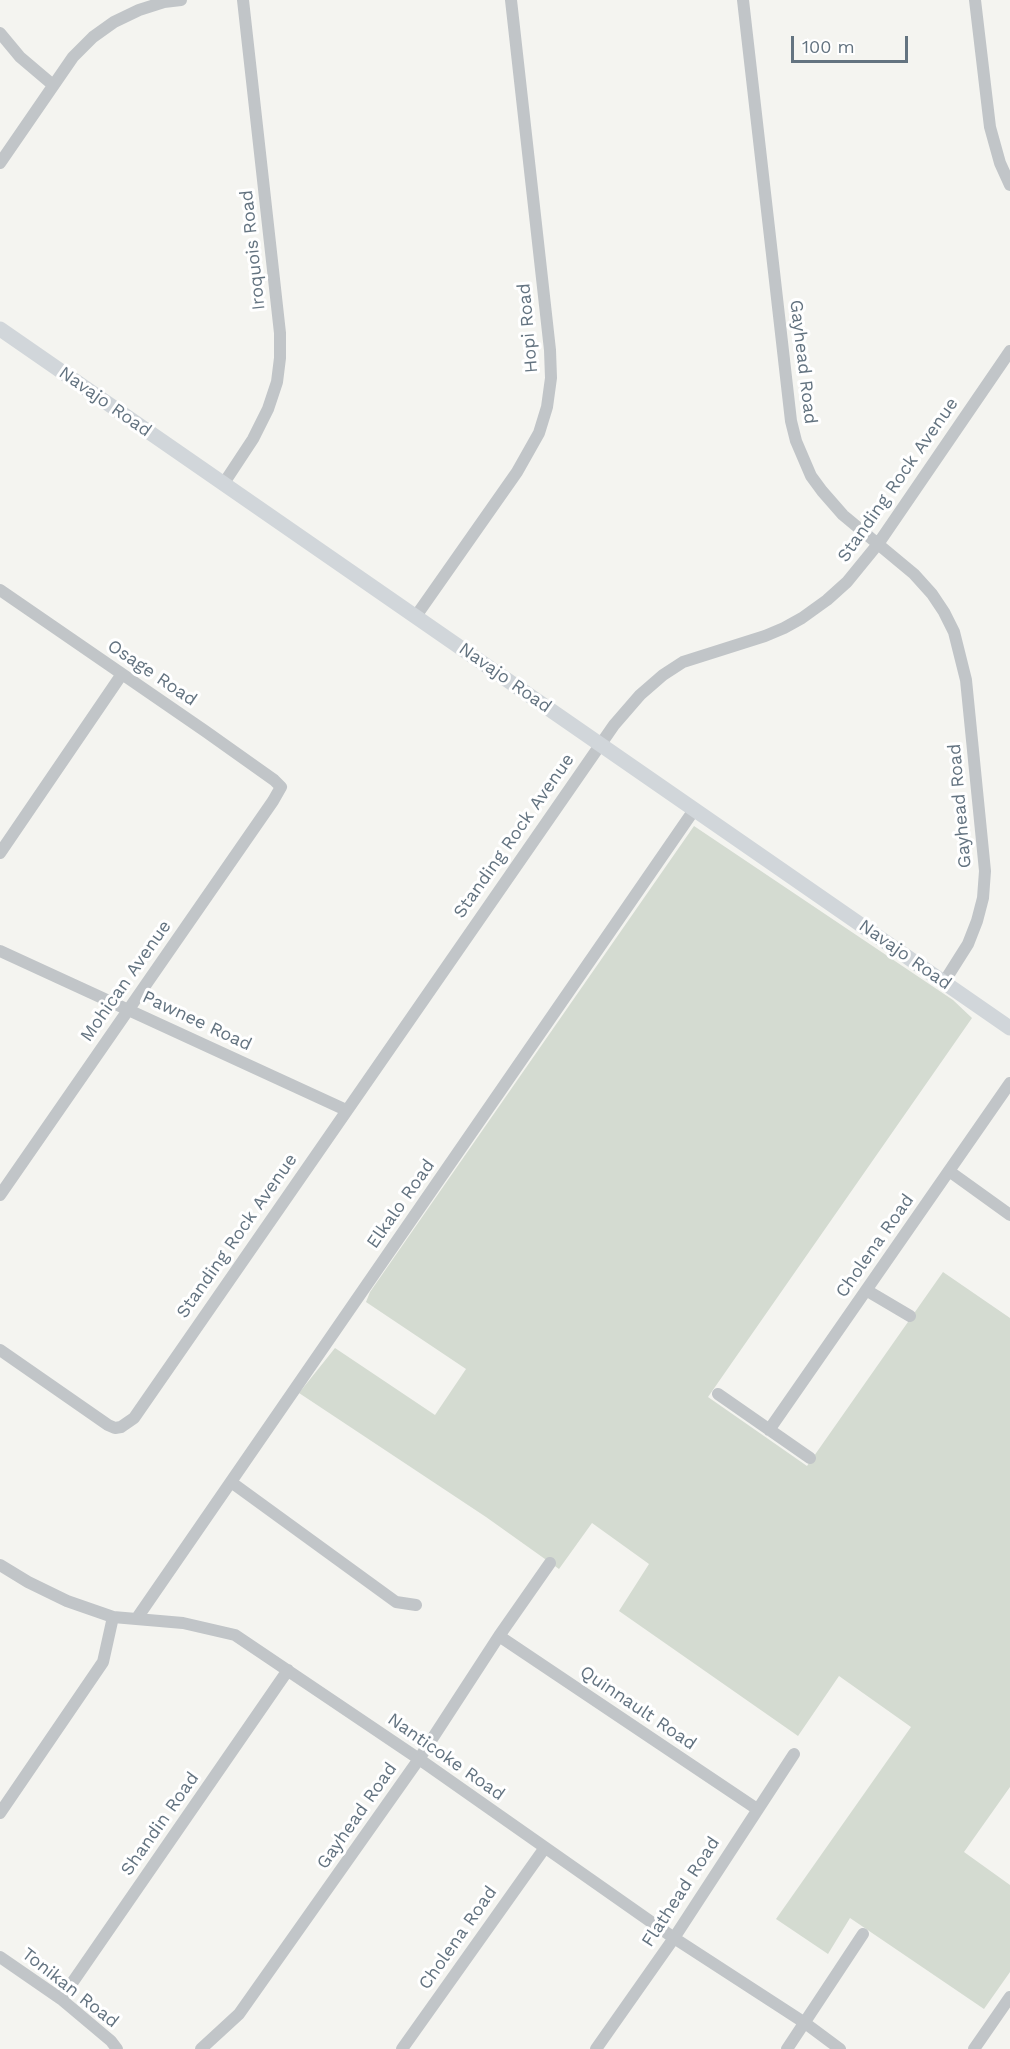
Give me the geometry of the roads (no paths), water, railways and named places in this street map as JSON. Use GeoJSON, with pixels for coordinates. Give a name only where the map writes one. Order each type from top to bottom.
{"type":"FeatureCollection","features":[{"type":"Feature","properties":{"kind":"main road","name":"Navajo Road"},"geometry":{"type":"LineString","coordinates":[[0,329],[1010,1028]]}},
{"type":"Feature","properties":{"kind":"street"},"geometry":{"type":"LineString","coordinates":[[0,163],[52,85],[79,50],[93,37],[114,22],[156,4],[182,0]]}},
{"type":"Feature","properties":{"kind":"street","name":"Iroquois Road"},"geometry":{"type":"LineString","coordinates":[[224,483],[253,439],[268,409],[278,382],[280,358],[280,333],[243,0]]}},
{"type":"Feature","properties":{"kind":"street","name":"Hopi Road"},"geometry":{"type":"LineString","coordinates":[[416,616],[517,472],[538,434],[551,378],[550,350],[512,0]]}},
{"type":"Feature","properties":{"kind":"street","name":"Gayhead Road"},"geometry":{"type":"LineString","coordinates":[[743,0],[791,421],[796,441],[811,477],[843,515],[914,574],[932,594],[954,632],[966,680],[985,871],[983,898],[977,921],[968,944],[944,982]]}},
{"type":"Feature","properties":{"kind":"street"},"geometry":{"type":"LineString","coordinates":[[975,0],[990,127],[1000,163],[1010,185]]}},
{"type":"Feature","properties":{"kind":"street"},"geometry":{"type":"LineString","coordinates":[[0,33],[20,57],[52,85]]}},
{"type":"Feature","properties":{"kind":"street","name":"Standing Rock Avenue"},"geometry":{"type":"LineString","coordinates":[[0,1350],[108,1425],[115,1428],[121,1427],[134,1418],[600,744],[640,695],[663,675],[683,662],[765,636],[802,618],[847,582],[878,544],[1010,351]]}},
{"type":"Feature","properties":{"kind":"street","name":"Osage Road"},"geometry":{"type":"LineString","coordinates":[[0,590],[266,774],[281,787]]}},
{"type":"Feature","properties":{"kind":"street"},"geometry":{"type":"LineString","coordinates":[[0,853],[122,674]]}},
{"type":"Feature","properties":{"kind":"street","name":"Mohican Avenue"},"geometry":{"type":"LineString","coordinates":[[0,1195],[281,787]]}},
{"type":"Feature","properties":{"kind":"street","name":"Elkalo Road"},"geometry":{"type":"LineString","coordinates":[[137,1618],[694,810]]}},
{"type":"Feature","properties":{"kind":"street","name":"Pawnee Road"},"geometry":{"type":"LineString","coordinates":[[0,951],[346,1110]]}},
{"type":"Feature","properties":{"kind":"street","name":"Cholena Road"},"geometry":{"type":"LineString","coordinates":[[769,1430],[1010,1083]]}},
{"type":"Feature","properties":{"kind":"street"},"geometry":{"type":"LineString","coordinates":[[949,1171],[1010,1215]]}},
{"type":"Feature","properties":{"kind":"street"},"geometry":{"type":"LineString","coordinates":[[866,1290],[910,1316]]}},
{"type":"Feature","properties":{"kind":"street"},"geometry":{"type":"LineString","coordinates":[[718,1394],[810,1458]]}},
{"type":"Feature","properties":{"kind":"street"},"geometry":{"type":"LineString","coordinates":[[231,1482],[396,1602],[416,1605]]}},
{"type":"Feature","properties":{"kind":"street","name":"Gayhead Road"},"geometry":{"type":"LineString","coordinates":[[201,2049],[239,2014],[418,1759],[550,1563]]}},
{"type":"Feature","properties":{"kind":"street","name":"Nanticoke Road"},"geometry":{"type":"LineString","coordinates":[[0,1565],[28,1582],[68,1601],[113,1617],[183,1623],[235,1635],[418,1759],[674,1938],[805,2023],[840,2049]]}},
{"type":"Feature","properties":{"kind":"street"},"geometry":{"type":"LineString","coordinates":[[0,1813],[103,1662],[113,1617]]}},
{"type":"Feature","properties":{"kind":"street","name":"Quinnault Road"},"geometry":{"type":"LineString","coordinates":[[499,1636],[757,1809]]}},
{"type":"Feature","properties":{"kind":"street","name":"Shandin Road"},"geometry":{"type":"LineString","coordinates":[[61,1999],[288,1670]]}},
{"type":"Feature","properties":{"kind":"street","name":"Flathead Road"},"geometry":{"type":"LineString","coordinates":[[596,2049],[674,1938],[794,1754]]}},
{"type":"Feature","properties":{"kind":"street","name":"Cholena Road"},"geometry":{"type":"LineString","coordinates":[[402,2049],[544,1849]]}},
{"type":"Feature","properties":{"kind":"street"},"geometry":{"type":"LineString","coordinates":[[787,2049],[863,1934]]}},
{"type":"Feature","properties":{"kind":"street","name":"Tonikan Road"},"geometry":{"type":"LineString","coordinates":[[0,1957],[61,1999],[117,2049]]}},
{"type":"Feature","properties":{"kind":"street"},"geometry":{"type":"LineString","coordinates":[[974,2049],[1010,1997]]}}]}
